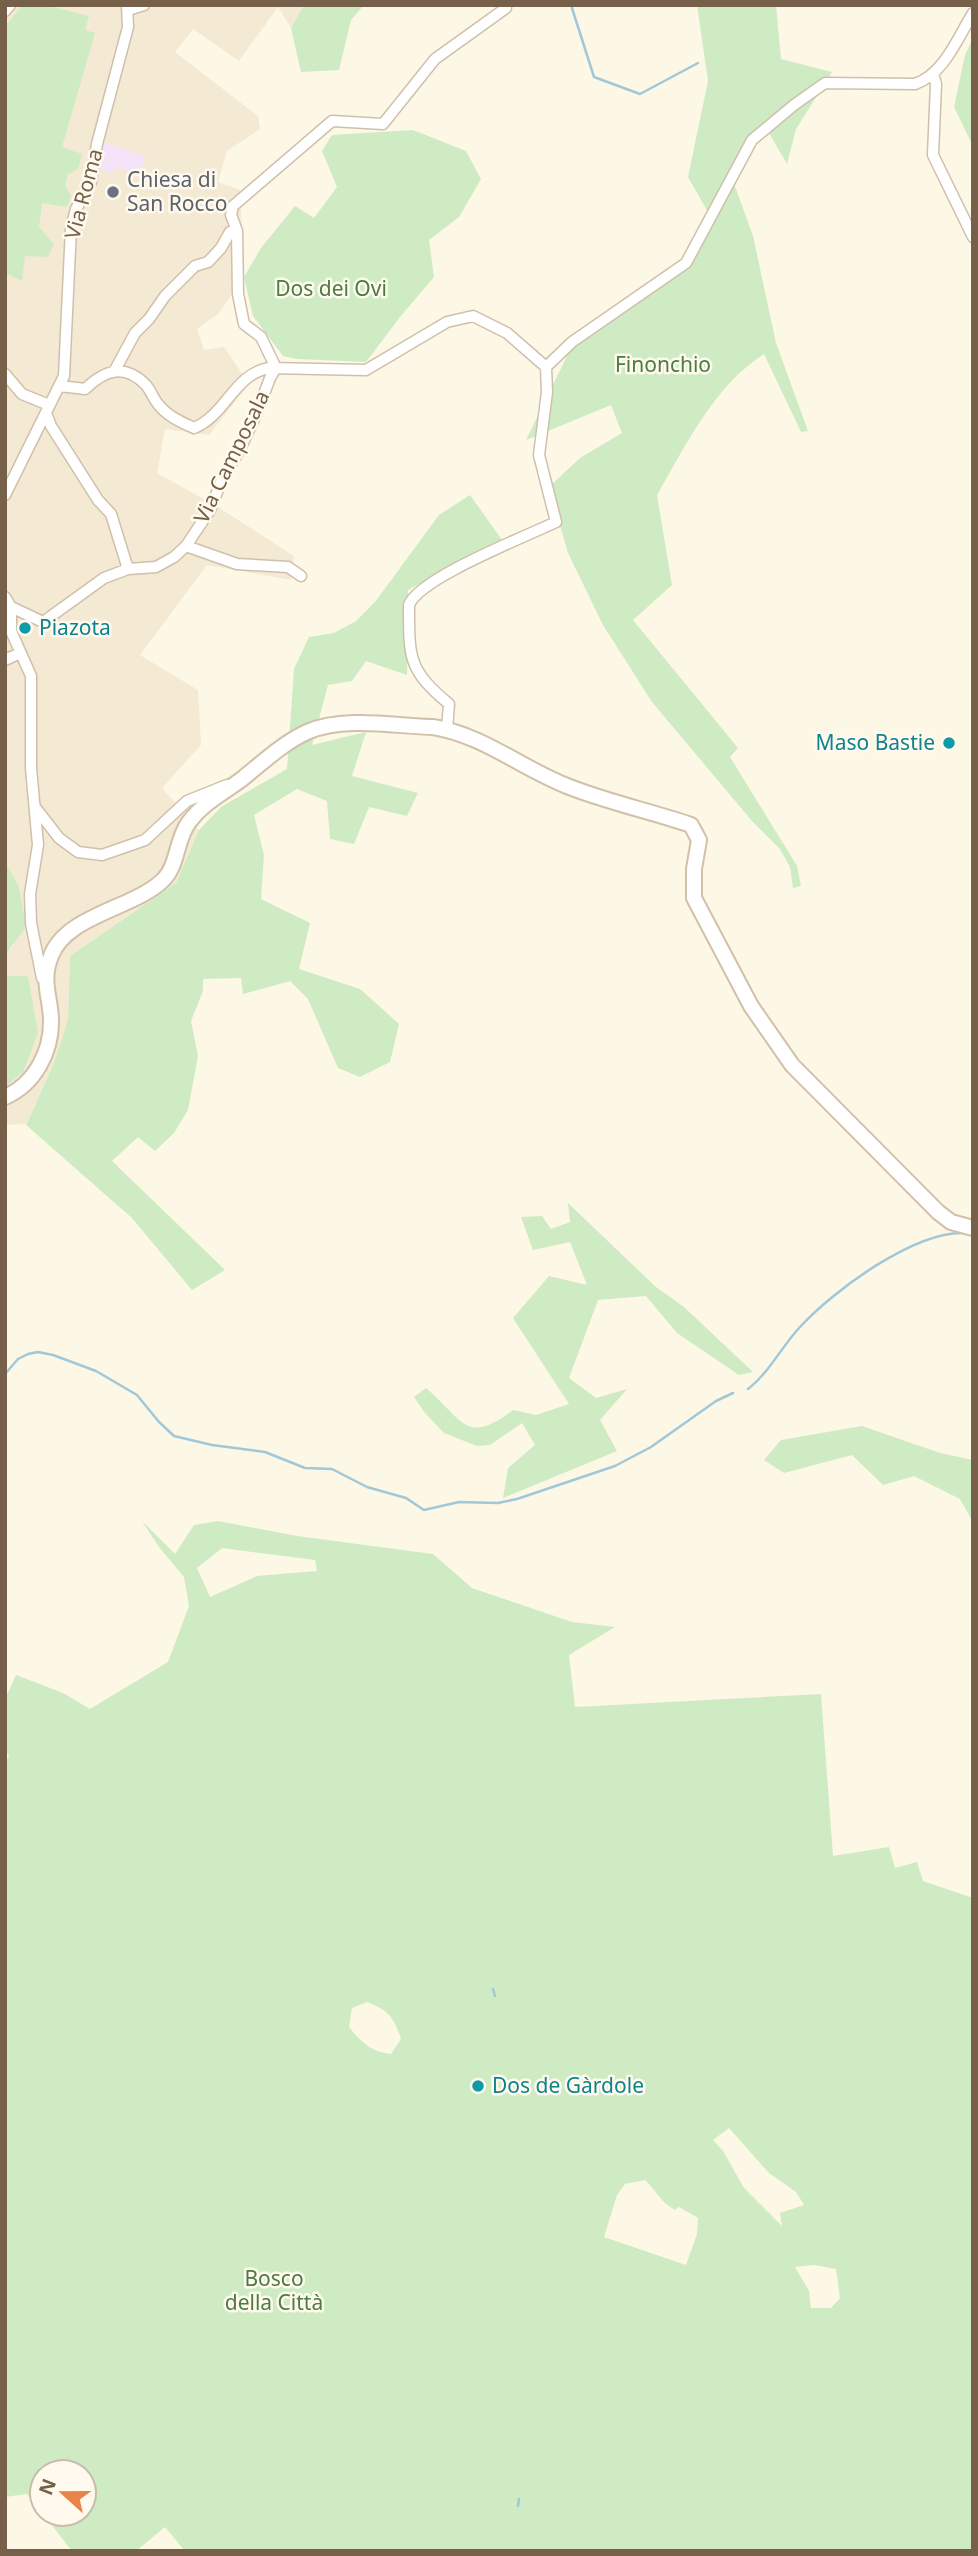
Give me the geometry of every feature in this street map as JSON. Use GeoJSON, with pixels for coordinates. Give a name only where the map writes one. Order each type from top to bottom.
{"type":"FeatureCollection","features":[{"type":"Feature","properties":{"kind":"street"},"geometry":{"type":"LineString","coordinates":[[5,11],[10,5]]}},
{"type":"Feature","properties":{"kind":"street"},"geometry":{"type":"LineString","coordinates":[[127,8],[144,5]]}},
{"type":"Feature","properties":{"kind":"street"},"geometry":{"type":"LineString","coordinates":[[276,368],[261,337],[244,324],[238,294],[237,231],[231,215],[233,206],[332,121],[383,124],[435,59],[506,8],[506,5]]}},
{"type":"Feature","properties":{"kind":"street","name":"Via Roma"},"geometry":{"type":"LineString","coordinates":[[60,386],[64,376],[71,228],[76,209],[91,182],[97,144],[128,27],[127,8]]}},
{"type":"Feature","properties":{"kind":"street"},"geometry":{"type":"LineString","coordinates":[[546,367],[572,342],[686,263],[752,140],[794,105],[825,83],[915,84],[926,80],[944,62],[973,13]]}},
{"type":"Feature","properties":{"kind":"street"},"geometry":{"type":"LineString","coordinates":[[933,73],[936,84],[933,155],[973,237]]}},
{"type":"Feature","properties":{"kind":"street"},"geometry":{"type":"LineString","coordinates":[[115,370],[135,333],[165,296],[195,266],[208,261],[221,248],[230,232],[237,231]]}},
{"type":"Feature","properties":{"kind":"street"},"geometry":{"type":"LineString","coordinates":[[5,495],[60,386],[85,389],[100,375],[115,370],[136,377],[148,387],[167,413],[194,428],[207,423],[240,382],[256,370],[366,370],[447,322],[473,316],[507,333],[546,367],[547,392],[539,455],[556,522],[463,565],[412,598],[409,606],[409,626],[415,669],[428,686],[449,704],[446,729]]}},
{"type":"Feature","properties":{"kind":"street","name":"Via Camposala"},"geometry":{"type":"LineString","coordinates":[[8,602],[43,622],[104,579],[128,569],[156,567],[174,557],[186,546],[210,509],[276,368]]}},
{"type":"Feature","properties":{"kind":"street"},"geometry":{"type":"LineString","coordinates":[[5,374],[22,394],[47,409],[51,426],[98,500],[111,514],[128,569]]}},
{"type":"Feature","properties":{"kind":"street"},"geometry":{"type":"LineString","coordinates":[[186,546],[237,564],[288,567],[301,576]]}},
{"type":"Feature","properties":{"kind":"street"},"geometry":{"type":"LineString","coordinates":[[5,1097],[27,1084],[41,1065],[50,1038],[51,1018],[32,923],[30,894],[38,845],[31,768],[31,676],[11,631],[8,602]]}},
{"type":"Feature","properties":{"kind":"street"},"geometry":{"type":"LineString","coordinates":[[5,660],[20,653]]}},
{"type":"Feature","properties":{"kind":"street"},"geometry":{"type":"LineString","coordinates":[[46,995],[45,980],[51,954],[66,935],[165,879],[183,830],[201,806],[293,740],[336,724],[446,729],[493,746],[565,785],[691,825],[699,840],[694,869],[694,898],[751,1006],[792,1065],[938,1212],[951,1222],[973,1228]]}},
{"type":"Feature","properties":{"kind":"street"},"geometry":{"type":"LineString","coordinates":[[34,807],[59,838],[78,852],[102,855],[145,841],[187,801],[224,785],[235,784]]}},
{"type":"Feature","properties":{"kind":"shaded area"},"geometry":{"type":"Polygon","coordinates":[[[5,5],[304,5],[291,28],[278,7],[239,61],[193,29],[175,52],[258,116],[260,129],[227,151],[218,182],[240,190],[244,277],[219,313],[197,329],[204,350],[224,347],[249,384],[209,435],[165,429],[157,473],[218,507],[294,556],[291,580],[207,565],[140,655],[198,690],[201,745],[162,788],[199,830],[176,883],[70,956],[68,1019],[54,1063],[26,1124],[5,1125],[5,955],[13,946],[5,862],[5,5]]]}},
{"type":"Feature","properties":{"kind":"shaded area"},"geometry":{"type":"Polygon","coordinates":[[[99,141],[145,156],[139,175],[115,167],[112,173],[91,166],[99,141]]]}},
{"type":"Feature","properties":{"kind":"green space"},"geometry":{"type":"Polygon","coordinates":[[[23,5],[45,5],[89,16],[85,30],[95,33],[62,147],[82,154],[78,169],[68,174],[65,186],[71,196],[67,207],[42,203],[39,227],[54,244],[48,257],[25,256],[22,281],[5,273],[5,26],[23,5]]]}},
{"type":"Feature","properties":{"kind":"green space"},"geometry":{"type":"Polygon","coordinates":[[[304,5],[364,5],[351,20],[339,70],[301,72],[291,28],[304,5]]]}},
{"type":"Feature","properties":{"kind":"green space","name":"Finonchio"},"geometry":{"type":"Polygon","coordinates":[[[697,5],[776,5],[781,59],[832,72],[796,129],[787,164],[763,123],[732,178],[753,236],[776,343],[808,431],[801,432],[764,354],[730,382],[690,437],[657,495],[672,585],[633,620],[738,748],[730,757],[797,866],[801,886],[793,888],[790,867],[780,849],[752,821],[652,702],[603,625],[568,553],[549,487],[580,458],[622,433],[611,405],[526,440],[569,352],[692,263],[712,219],[688,177],[708,81],[697,5]]]}},
{"type":"Feature","properties":{"kind":"green space"},"geometry":{"type":"Polygon","coordinates":[[[973,38],[973,146],[954,107],[965,55],[973,38]]]}},
{"type":"Feature","properties":{"kind":"green space","name":"Dos dei Ovi"},"geometry":{"type":"Polygon","coordinates":[[[413,130],[466,151],[481,179],[459,217],[429,240],[434,277],[366,362],[283,356],[253,316],[244,277],[261,248],[295,206],[314,218],[337,187],[322,151],[332,135],[413,130]]]}},
{"type":"Feature","properties":{"kind":"green space"},"geometry":{"type":"Polygon","coordinates":[[[470,495],[502,540],[408,590],[407,675],[366,661],[352,681],[328,685],[312,745],[366,732],[352,776],[418,793],[407,816],[369,807],[354,844],[330,839],[327,801],[297,789],[254,815],[264,855],[261,899],[310,923],[299,969],[360,989],[399,1024],[390,1062],[360,1077],[338,1068],[308,999],[290,981],[243,994],[241,978],[203,979],[203,991],[191,1021],[198,1056],[188,1110],[174,1133],[155,1151],[138,1137],[112,1161],[225,1270],[192,1290],[132,1218],[26,1125],[54,1063],[68,1019],[70,956],[176,883],[199,830],[221,807],[287,769],[294,669],[309,637],[334,633],[356,621],[375,602],[439,515],[470,495]]]}},
{"type":"Feature","properties":{"kind":"green space"},"geometry":{"type":"Polygon","coordinates":[[[5,862],[19,887],[26,927],[5,955],[5,862]]]}},
{"type":"Feature","properties":{"kind":"green space"},"geometry":{"type":"Polygon","coordinates":[[[5,976],[28,976],[38,1033],[23,1072],[5,1087],[5,976]]]}},
{"type":"Feature","properties":{"kind":"green space"},"geometry":{"type":"Polygon","coordinates":[[[568,1203],[656,1287],[684,1307],[753,1372],[739,1375],[677,1333],[646,1296],[598,1300],[569,1378],[596,1398],[627,1389],[600,1420],[617,1451],[503,1498],[508,1468],[535,1445],[522,1423],[490,1445],[477,1446],[444,1433],[414,1397],[426,1388],[457,1418],[474,1427],[497,1421],[513,1410],[536,1415],[569,1404],[513,1318],[549,1276],[587,1285],[570,1242],[533,1250],[521,1217],[542,1216],[551,1229],[570,1222],[568,1203]]]}},
{"type":"Feature","properties":{"kind":"green space"},"geometry":{"type":"Polygon","coordinates":[[[862,1426],[940,1453],[973,1460],[973,1522],[960,1499],[914,1476],[883,1485],[852,1455],[784,1473],[764,1460],[781,1440],[862,1426]]]}},
{"type":"Feature","properties":{"kind":"green space","name":"Bosco della Città"},"geometry":{"type":"Polygon","coordinates":[[[142,1521],[175,1554],[194,1525],[218,1521],[297,1536],[433,1554],[472,1588],[572,1622],[615,1627],[569,1655],[575,1707],[821,1694],[833,1856],[889,1847],[895,1868],[917,1862],[923,1881],[973,1898],[973,2551],[185,2551],[165,2527],[136,2551],[72,2551],[54,2528],[98,2528],[98,2458],[28,2458],[28,2495],[5,2497],[5,1764],[9,1755],[5,1750],[5,1699],[16,1675],[63,1693],[90,1709],[168,1662],[189,1606],[184,1577],[142,1521]],[[222,1548],[197,1568],[210,1597],[257,1576],[317,1571],[315,1560],[222,1548]],[[367,2002],[352,2008],[349,2027],[372,2049],[391,2054],[401,2039],[396,2025],[389,2015],[367,2002]],[[729,2128],[713,2140],[723,2151],[744,2188],[782,2226],[780,2213],[804,2205],[796,2192],[769,2173],[729,2128]],[[645,2180],[625,2184],[617,2195],[604,2237],[686,2265],[697,2234],[698,2218],[679,2207],[675,2210],[670,2207],[645,2180]],[[814,2265],[795,2267],[809,2291],[811,2308],[831,2308],[840,2298],[836,2269],[814,2265]]]}},
{"type":"Feature","properties":{"kind":"waterway"},"geometry":{"type":"LineString","coordinates":[[571,5],[594,77],[640,94],[698,63]]}},
{"type":"Feature","properties":{"kind":"waterway"},"geometry":{"type":"LineString","coordinates":[[748,1389],[800,1327],[833,1297],[876,1265],[923,1241],[966,1233]]}},
{"type":"Feature","properties":{"kind":"waterway"},"geometry":{"type":"LineString","coordinates":[[5,1374],[18,1359],[28,1354],[38,1352],[53,1355],[96,1371],[137,1395],[174,1436],[212,1445],[265,1452],[305,1468],[332,1469],[367,1487],[406,1498],[424,1510],[459,1502],[498,1503],[517,1499],[615,1466],[651,1447],[716,1401],[733,1393]]}},
{"type":"Feature","properties":{"kind":"waterway"},"geometry":{"type":"LineString","coordinates":[[493,1989],[495,1996]]}},
{"type":"Feature","properties":{"kind":"waterway"},"geometry":{"type":"LineString","coordinates":[[518,2506],[519,2499]]}},
{"type":"Feature","properties":{"kind":"place","name":"Chiesa di San Rocco"},"geometry":{"type":"Point","coordinates":[113,192]}},
{"type":"Feature","properties":{"kind":"place","name":"Piazota"},"geometry":{"type":"Point","coordinates":[25,628]}},
{"type":"Feature","properties":{"kind":"place","name":"Maso Bastie"},"geometry":{"type":"Point","coordinates":[949,743]}},
{"type":"Feature","properties":{"kind":"place","name":"Dos de Gàrdole"},"geometry":{"type":"Point","coordinates":[478,2086]}}]}
